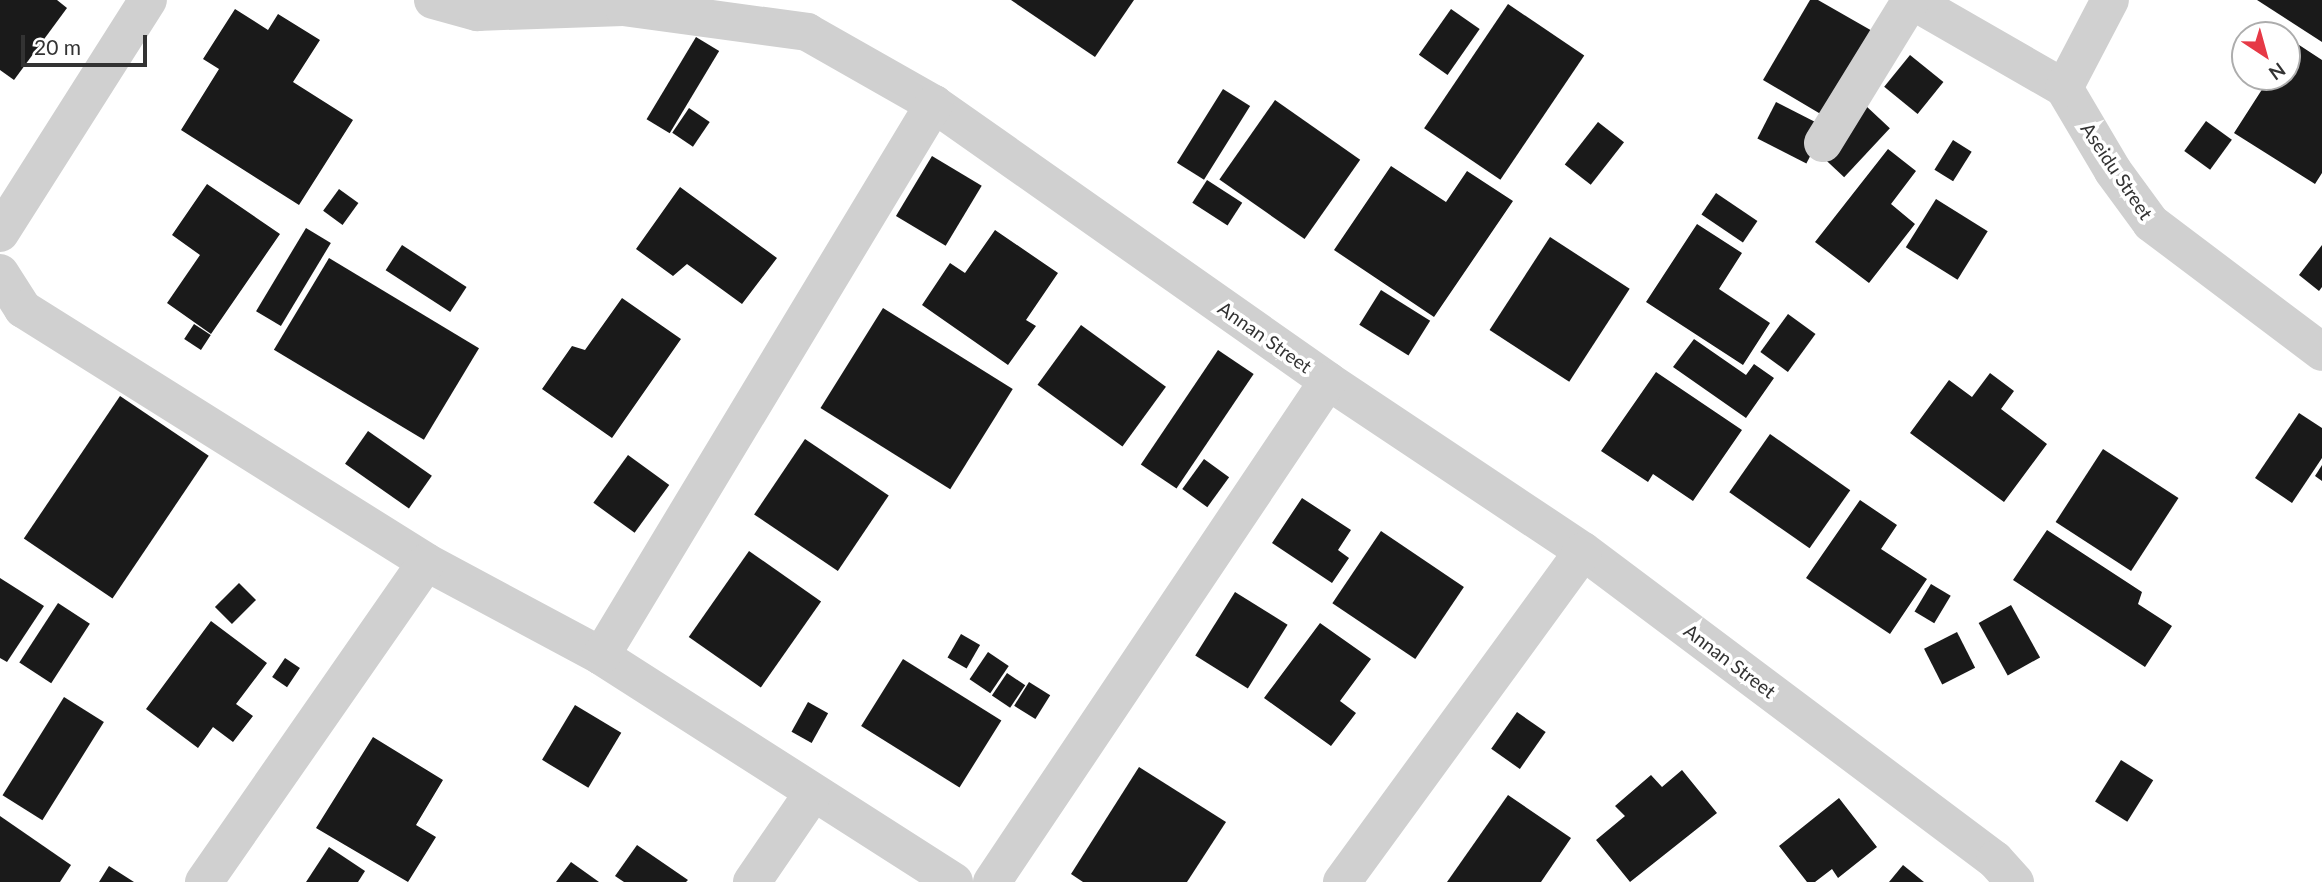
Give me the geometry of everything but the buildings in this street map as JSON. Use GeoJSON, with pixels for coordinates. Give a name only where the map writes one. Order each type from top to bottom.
{"type":"FeatureCollection","features":[{"type":"Feature","properties":{"kind":"street"},"geometry":{"type":"LineString","coordinates":[[0,233],[148,0]]}},
{"type":"Feature","properties":{"kind":"street","name":"Annan Street"},"geometry":{"type":"LineString","coordinates":[[433,0],[477,12],[623,7],[807,32],[934,104],[1328,381],[1583,551],[1995,860],[2015,882]]}},
{"type":"Feature","properties":{"kind":"street"},"geometry":{"type":"LineString","coordinates":[[1823,143],[1911,0]]}},
{"type":"Feature","properties":{"kind":"street","name":"Aseidu Street"},"geometry":{"type":"LineString","coordinates":[[1911,0],[2064,88],[2113,171],[2151,223],[2322,352]]}},
{"type":"Feature","properties":{"kind":"street"},"geometry":{"type":"LineString","coordinates":[[2064,88],[2110,0]]}},
{"type":"Feature","properties":{"kind":"street"},"geometry":{"type":"LineString","coordinates":[[601,656],[934,104]]}},
{"type":"Feature","properties":{"kind":"street"},"geometry":{"type":"LineString","coordinates":[[0,273],[23,309],[426,562],[601,656],[954,882]]}},
{"type":"Feature","properties":{"kind":"street"},"geometry":{"type":"LineString","coordinates":[[992,882],[1328,381]]}},
{"type":"Feature","properties":{"kind":"street"},"geometry":{"type":"LineString","coordinates":[[1342,882],[1583,551]]}},
{"type":"Feature","properties":{"kind":"street"},"geometry":{"type":"LineString","coordinates":[[204,882],[426,562]]}},
{"type":"Feature","properties":{"kind":"street"},"geometry":{"type":"LineString","coordinates":[[752,882],[813,793]]}}]}
